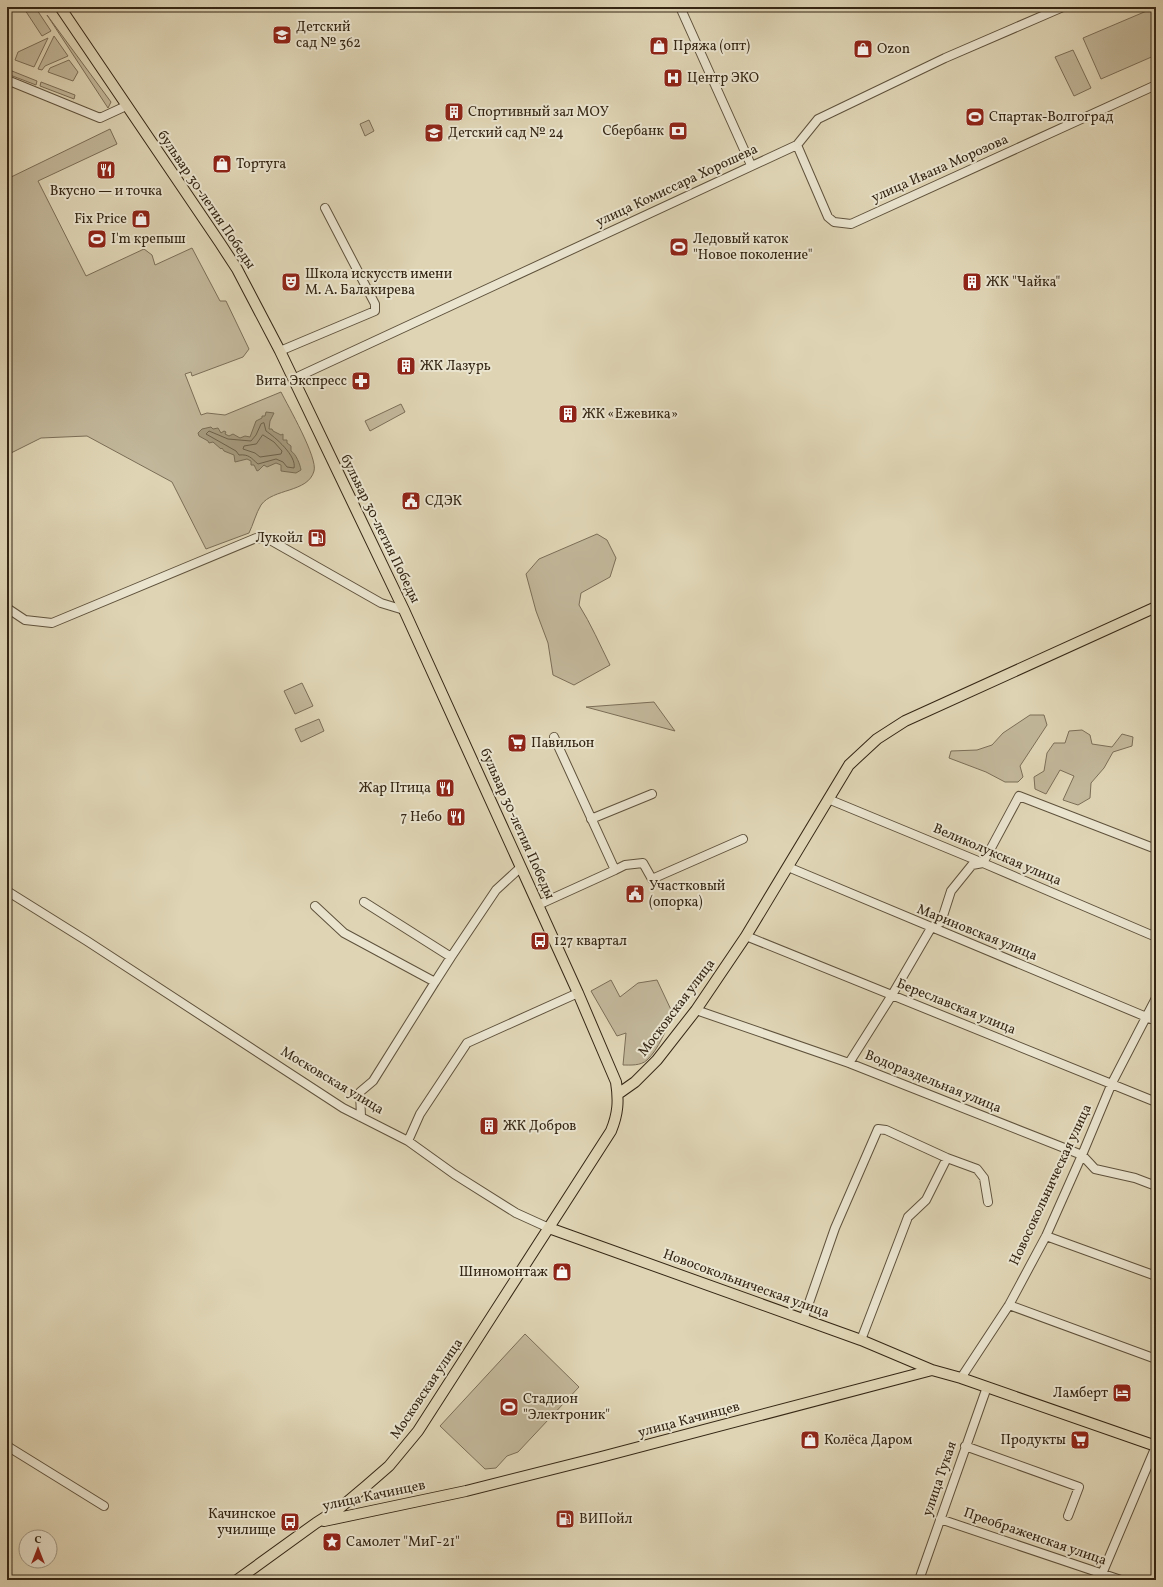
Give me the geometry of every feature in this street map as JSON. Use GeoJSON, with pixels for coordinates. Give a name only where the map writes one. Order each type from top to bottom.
{"type":"FeatureCollection","features":[{"type":"Feature","properties":{"kind":"main road","name":"бульвар 30-летия Победы"},"geometry":{"type":"LineString","coordinates":[[60,7],[237,269],[280,351],[459,728],[520,867],[578,993],[616,1082],[618,1094]]}},
{"type":"Feature","properties":{"kind":"main road","name":"Московская улица"},"geometry":{"type":"LineString","coordinates":[[316,1523],[341,1507],[380,1474],[418,1431],[611,1131],[618,1110],[618,1094],[634,1082],[658,1060],[696,1010],[746,936],[849,765],[877,739],[905,721],[1156,607]]}},
{"type":"Feature","properties":{"kind":"main road","name":"Новосокольническая улица"},"geometry":{"type":"LineString","coordinates":[[549,1228],[861,1340],[932,1370]]}},
{"type":"Feature","properties":{"kind":"main road","name":"улица Качинцев"},"geometry":{"type":"LineString","coordinates":[[237,1580],[316,1523],[466,1491],[932,1370]]}},
{"type":"Feature","properties":{"kind":"main road"},"geometry":{"type":"LineString","coordinates":[[932,1370],[961,1378],[1156,1446]]}},
{"type":"Feature","properties":{"kind":"street"},"geometry":{"type":"LineString","coordinates":[[680,7],[751,165]]}},
{"type":"Feature","properties":{"kind":"street"},"geometry":{"type":"LineString","coordinates":[[797,145],[809,127],[818,119],[945,58],[1063,7]]}},
{"type":"Feature","properties":{"kind":"street"},"geometry":{"type":"LineString","coordinates":[[7,80],[100,118],[126,106]]}},
{"type":"Feature","properties":{"kind":"street","name":"улица Ивана Морозова"},"geometry":{"type":"LineString","coordinates":[[797,145],[828,217],[834,222],[851,224],[1156,84]]}},
{"type":"Feature","properties":{"kind":"street","name":"улица Комиссара Хорошева"},"geometry":{"type":"LineString","coordinates":[[293,379],[751,165],[797,145]]}},
{"type":"Feature","properties":{"kind":"street"},"geometry":{"type":"LineString","coordinates":[[280,351],[375,311],[375,304],[325,208]]}},
{"type":"Feature","properties":{"kind":"street"},"geometry":{"type":"LineString","coordinates":[[7,608],[25,620],[52,623],[256,538],[270,540],[381,603],[404,610]]}},
{"type":"Feature","properties":{"kind":"street"},"geometry":{"type":"LineString","coordinates":[[554,737],[615,870]]}},
{"type":"Feature","properties":{"kind":"street"},"geometry":{"type":"LineString","coordinates":[[591,818],[652,794]]}},
{"type":"Feature","properties":{"kind":"street"},"geometry":{"type":"LineString","coordinates":[[849,1062],[892,995],[931,928],[941,922],[951,892],[972,865],[984,863],[1019,796],[1156,849]]}},
{"type":"Feature","properties":{"kind":"street","name":"Великолукская улица"},"geometry":{"type":"LineString","coordinates":[[828,799],[984,863],[1156,937]]}},
{"type":"Feature","properties":{"kind":"street"},"geometry":{"type":"LineString","coordinates":[[538,904],[625,866],[643,863],[652,879],[743,839]]}},
{"type":"Feature","properties":{"kind":"street"},"geometry":{"type":"LineString","coordinates":[[361,1117],[360,1092],[373,1081],[451,957],[496,890],[520,867]]}},
{"type":"Feature","properties":{"kind":"street","name":"Мариновская улица"},"geometry":{"type":"LineString","coordinates":[[788,867],[1156,1021]]}},
{"type":"Feature","properties":{"kind":"street","name":"Московская улица"},"geometry":{"type":"LineString","coordinates":[[7,891],[342,1108],[408,1141],[454,1174],[516,1213],[549,1228]]}},
{"type":"Feature","properties":{"kind":"street"},"geometry":{"type":"LineString","coordinates":[[364,902],[451,957]]}},
{"type":"Feature","properties":{"kind":"street"},"geometry":{"type":"LineString","coordinates":[[316,906],[344,933],[435,982]]}},
{"type":"Feature","properties":{"kind":"street","name":"Береславская улица"},"geometry":{"type":"LineString","coordinates":[[746,936],[1156,1102]]}},
{"type":"Feature","properties":{"kind":"street"},"geometry":{"type":"LineString","coordinates":[[408,1141],[420,1114],[467,1043],[578,993]]}},
{"type":"Feature","properties":{"kind":"street","name":"Новосокольническая улица"},"geometry":{"type":"LineString","coordinates":[[961,1378],[1009,1305],[1046,1236],[1112,1083],[1156,998]]}},
{"type":"Feature","properties":{"kind":"street","name":"Водораздельная улица"},"geometry":{"type":"LineString","coordinates":[[696,1010],[849,1062],[1082,1155],[1095,1169],[1135,1178],[1156,1186]]}},
{"type":"Feature","properties":{"kind":"street"},"geometry":{"type":"LineString","coordinates":[[803,1320],[835,1228],[876,1131],[880,1129],[886,1130],[947,1158],[976,1169],[984,1178],[988,1202]]}},
{"type":"Feature","properties":{"kind":"street"},"geometry":{"type":"LineString","coordinates":[[861,1340],[908,1217],[926,1200],[947,1158]]}},
{"type":"Feature","properties":{"kind":"street"},"geometry":{"type":"LineString","coordinates":[[1046,1236],[1156,1276]]}},
{"type":"Feature","properties":{"kind":"street"},"geometry":{"type":"LineString","coordinates":[[1009,1305],[1156,1358]]}},
{"type":"Feature","properties":{"kind":"street","name":"улица Тукая"},"geometry":{"type":"LineString","coordinates":[[919,1580],[987,1387]]}},
{"type":"Feature","properties":{"kind":"street"},"geometry":{"type":"LineString","coordinates":[[7,1446],[104,1506]]}},
{"type":"Feature","properties":{"kind":"street"},"geometry":{"type":"LineString","coordinates":[[965,1446],[1079,1487],[1068,1516]]}},
{"type":"Feature","properties":{"kind":"street"},"geometry":{"type":"LineString","coordinates":[[1102,1574],[1156,1446]]}},
{"type":"Feature","properties":{"kind":"street","name":"Преображенская улица"},"geometry":{"type":"LineString","coordinates":[[940,1520],[1121,1580]]}},
{"type":"Feature","properties":{"kind":"shaded area"},"geometry":{"type":"Polygon","coordinates":[[[23,7],[35,7],[51,31],[42,36],[23,7]]]}},
{"type":"Feature","properties":{"kind":"shaded area"},"geometry":{"type":"Polygon","coordinates":[[[1156,7],[1156,55],[1101,79],[1083,38],[1156,7]]]}},
{"type":"Feature","properties":{"kind":"shaded area"},"geometry":{"type":"Polygon","coordinates":[[[47,15],[111,102],[108,108],[47,15]]]}},
{"type":"Feature","properties":{"kind":"shaded area"},"geometry":{"type":"Polygon","coordinates":[[[54,36],[68,56],[45,66],[42,70],[38,69],[54,36]]]}},
{"type":"Feature","properties":{"kind":"shaded area"},"geometry":{"type":"Polygon","coordinates":[[[48,38],[34,67],[15,60],[18,52],[48,38]]]}},
{"type":"Feature","properties":{"kind":"shaded area"},"geometry":{"type":"Polygon","coordinates":[[[1073,50],[1091,88],[1074,96],[1055,57],[1073,50]]]}},
{"type":"Feature","properties":{"kind":"shaded area"},"geometry":{"type":"Polygon","coordinates":[[[69,60],[78,72],[73,81],[48,72],[50,68],[69,60]]]}},
{"type":"Feature","properties":{"kind":"shaded area"},"geometry":{"type":"Polygon","coordinates":[[[12,71],[37,81],[36,85],[10,75],[12,71]]]}},
{"type":"Feature","properties":{"kind":"shaded area"},"geometry":{"type":"Polygon","coordinates":[[[41,82],[75,95],[74,99],[40,86],[41,82]]]}},
{"type":"Feature","properties":{"kind":"shaded area"},"geometry":{"type":"Polygon","coordinates":[[[369,120],[374,131],[365,136],[360,124],[369,120]]]}},
{"type":"Feature","properties":{"kind":"shaded area"},"geometry":{"type":"Polygon","coordinates":[[[110,129],[117,144],[38,181],[86,276],[144,249],[152,255],[155,265],[192,248],[220,301],[226,301],[249,349],[243,357],[192,376],[191,372],[185,374],[201,415],[207,413],[225,415],[281,392],[312,455],[314,471],[310,478],[298,487],[266,500],[261,505],[249,533],[206,549],[172,482],[87,436],[41,438],[7,455],[7,179],[110,129]]]}},
{"type":"Feature","properties":{"kind":"shaded area"},"geometry":{"type":"Polygon","coordinates":[[[401,404],[405,412],[370,431],[365,421],[401,404]]]}},
{"type":"Feature","properties":{"kind":"shaded area"},"geometry":{"type":"Polygon","coordinates":[[[597,534],[607,540],[616,558],[610,577],[581,593],[579,605],[610,665],[574,685],[553,675],[548,643],[536,611],[526,574],[539,559],[597,534]]]}},
{"type":"Feature","properties":{"kind":"shaded area"},"geometry":{"type":"Polygon","coordinates":[[[302,683],[313,706],[295,714],[284,691],[302,683]]]}},
{"type":"Feature","properties":{"kind":"shaded area"},"geometry":{"type":"Polygon","coordinates":[[[654,702],[675,731],[586,707],[654,702]]]}},
{"type":"Feature","properties":{"kind":"shaded area"},"geometry":{"type":"Polygon","coordinates":[[[1030,715],[1044,715],[1047,725],[1020,766],[1023,777],[1018,782],[1005,782],[986,772],[949,758],[951,751],[977,750],[992,745],[1003,733],[1030,715]]]}},
{"type":"Feature","properties":{"kind":"shaded area"},"geometry":{"type":"Polygon","coordinates":[[[319,719],[324,731],[301,742],[295,729],[319,719]]]}},
{"type":"Feature","properties":{"kind":"shaded area"},"geometry":{"type":"Polygon","coordinates":[[[1082,730],[1090,735],[1092,744],[1112,747],[1122,734],[1133,737],[1132,746],[1113,752],[1104,768],[1091,783],[1090,798],[1078,805],[1063,800],[1074,776],[1060,770],[1046,794],[1035,789],[1034,777],[1044,771],[1047,753],[1054,743],[1065,743],[1069,731],[1082,730]]]}},
{"type":"Feature","properties":{"kind":"shaded area"},"geometry":{"type":"Polygon","coordinates":[[[611,980],[620,997],[638,983],[657,980],[673,1014],[655,1050],[645,1062],[635,1065],[623,1065],[626,1033],[617,1036],[591,991],[611,980]]]}},
{"type":"Feature","properties":{"kind":"shaded area","name":"Стадион \"Электроник\""},"geometry":{"type":"Polygon","coordinates":[[[525,1334],[579,1387],[518,1452],[507,1456],[496,1468],[485,1469],[440,1426],[525,1334]]]}},
{"type":"Feature","properties":{"kind":"water"},"geometry":{"type":"Polygon","coordinates":[[[266,412],[274,413],[270,421],[269,429],[272,429],[281,435],[283,434],[283,440],[287,440],[287,443],[291,446],[291,451],[298,459],[301,470],[296,473],[281,471],[281,465],[276,463],[267,467],[264,465],[257,471],[254,465],[251,465],[251,461],[247,459],[235,462],[234,455],[224,451],[213,442],[209,443],[199,436],[198,433],[202,429],[211,427],[213,429],[218,428],[221,433],[224,431],[226,432],[225,434],[229,436],[233,434],[240,438],[245,436],[250,437],[256,421],[262,418],[262,416],[265,416],[266,412]]]}},
{"type":"Feature","properties":{"kind":"place","name":"Детский сад № 362"},"geometry":{"type":"Point","coordinates":[282,35]}},
{"type":"Feature","properties":{"kind":"place","name":"Пряжа (опт)"},"geometry":{"type":"Point","coordinates":[659,46]}},
{"type":"Feature","properties":{"kind":"place","name":"Ozon"},"geometry":{"type":"Point","coordinates":[863,49]}},
{"type":"Feature","properties":{"kind":"place","name":"Центр ЭКО"},"geometry":{"type":"Point","coordinates":[673,78]}},
{"type":"Feature","properties":{"kind":"place","name":"Спортивный зал МОУ"},"geometry":{"type":"Point","coordinates":[454,112]}},
{"type":"Feature","properties":{"kind":"place","name":"Спартак-Волгоград"},"geometry":{"type":"Point","coordinates":[975,117]}},
{"type":"Feature","properties":{"kind":"place","name":"Сбербанк"},"geometry":{"type":"Point","coordinates":[678,131]}},
{"type":"Feature","properties":{"kind":"place","name":"Детский сад № 24"},"geometry":{"type":"Point","coordinates":[434,133]}},
{"type":"Feature","properties":{"kind":"place","name":"Тортуга"},"geometry":{"type":"Point","coordinates":[222,164]}},
{"type":"Feature","properties":{"kind":"place","name":"Вкусно — и точка"},"geometry":{"type":"Point","coordinates":[106,170]}},
{"type":"Feature","properties":{"kind":"place","name":"Fix Price"},"geometry":{"type":"Point","coordinates":[141,219]}},
{"type":"Feature","properties":{"kind":"place","name":"I'm крепыш"},"geometry":{"type":"Point","coordinates":[97,239]}},
{"type":"Feature","properties":{"kind":"place","name":"Ледовый каток \"Новое поколение\""},"geometry":{"type":"Point","coordinates":[679,247]}},
{"type":"Feature","properties":{"kind":"place","name":"Школа искусств имени М. А. Балакирева"},"geometry":{"type":"Point","coordinates":[291,282]}},
{"type":"Feature","properties":{"kind":"place","name":"ЖК \"Чайка\""},"geometry":{"type":"Point","coordinates":[972,282]}},
{"type":"Feature","properties":{"kind":"place","name":"ЖК Лазурь"},"geometry":{"type":"Point","coordinates":[406,366]}},
{"type":"Feature","properties":{"kind":"place","name":"Вита Экспресс"},"geometry":{"type":"Point","coordinates":[361,381]}},
{"type":"Feature","properties":{"kind":"place","name":"ЖК «Ежевика»"},"geometry":{"type":"Point","coordinates":[568,414]}},
{"type":"Feature","properties":{"kind":"place","name":"СДЭК"},"geometry":{"type":"Point","coordinates":[411,501]}},
{"type":"Feature","properties":{"kind":"place","name":"Лукойл"},"geometry":{"type":"Point","coordinates":[317,538]}},
{"type":"Feature","properties":{"kind":"place","name":"Павильон"},"geometry":{"type":"Point","coordinates":[517,743]}},
{"type":"Feature","properties":{"kind":"place","name":"Жар Птица"},"geometry":{"type":"Point","coordinates":[445,788]}},
{"type":"Feature","properties":{"kind":"place","name":"7 Небо"},"geometry":{"type":"Point","coordinates":[456,817]}},
{"type":"Feature","properties":{"kind":"place","name":"Участковый (опорка)"},"geometry":{"type":"Point","coordinates":[635,894]}},
{"type":"Feature","properties":{"kind":"place","name":"127 квартал"},"geometry":{"type":"Point","coordinates":[540,941]}},
{"type":"Feature","properties":{"kind":"place","name":"ЖК Добров"},"geometry":{"type":"Point","coordinates":[489,1126]}},
{"type":"Feature","properties":{"kind":"place","name":"Шиномонтаж"},"geometry":{"type":"Point","coordinates":[562,1272]}},
{"type":"Feature","properties":{"kind":"place","name":"Ламберт"},"geometry":{"type":"Point","coordinates":[1122,1393]}},
{"type":"Feature","properties":{"kind":"place","name":"Стадион \"Электроник\""},"geometry":{"type":"Point","coordinates":[509,1407]}},
{"type":"Feature","properties":{"kind":"place","name":"Колёса Даром"},"geometry":{"type":"Point","coordinates":[810,1440]}},
{"type":"Feature","properties":{"kind":"place","name":"Продукты"},"geometry":{"type":"Point","coordinates":[1080,1440]}},
{"type":"Feature","properties":{"kind":"place","name":"ВИПойл"},"geometry":{"type":"Point","coordinates":[565,1519]}},
{"type":"Feature","properties":{"kind":"place","name":"Качинское училище"},"geometry":{"type":"Point","coordinates":[290,1522]}},
{"type":"Feature","properties":{"kind":"place","name":"Самолет \"МиГ-21\""},"geometry":{"type":"Point","coordinates":[332,1542]}}]}
